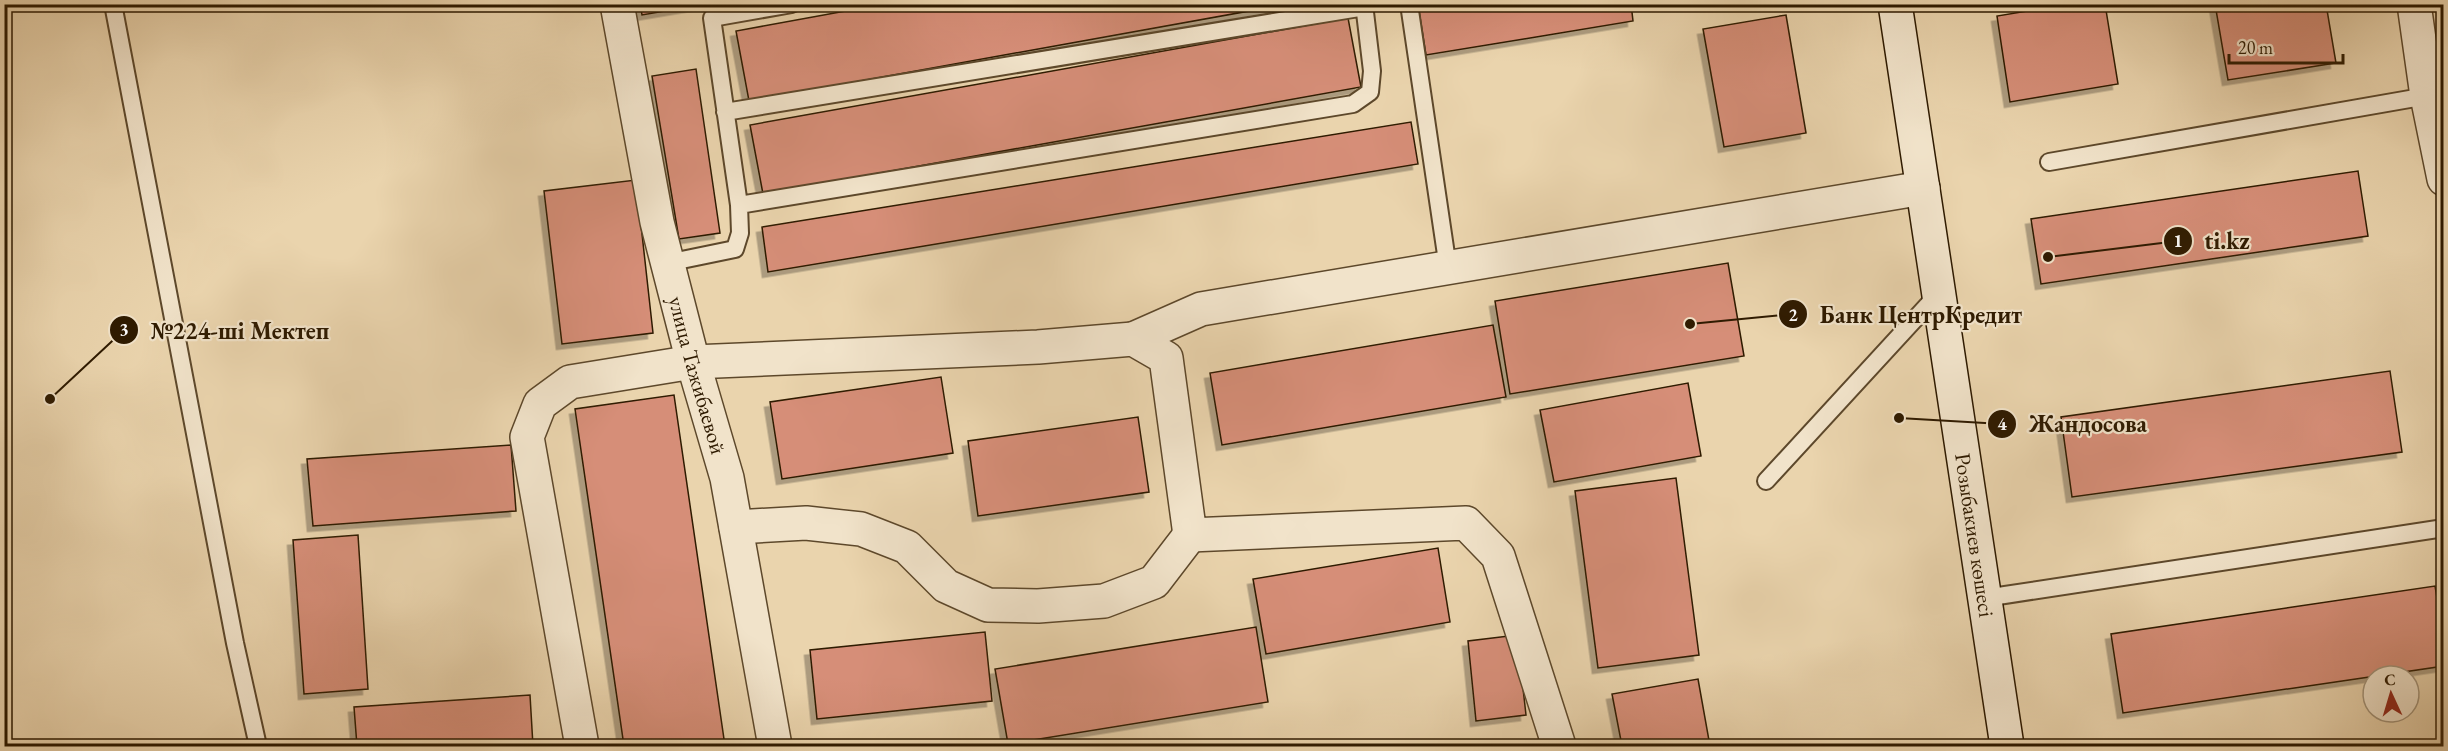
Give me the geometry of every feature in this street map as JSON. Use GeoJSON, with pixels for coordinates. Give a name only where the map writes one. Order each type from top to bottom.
{"type":"FeatureCollection","features":[{"type":"Feature","properties":{"kind":"street","name":"улица Тажибаевой"},"geometry":{"type":"LineString","coordinates":[[617,4],[655,211],[693,362],[727,478],[775,747]]}},
{"type":"Feature","properties":{"kind":"street","name":"Розыбакиев көшесі"},"geometry":{"type":"LineString","coordinates":[[1895,4],[2007,747]]}},
{"type":"Feature","properties":{"kind":"street"},"geometry":{"type":"LineString","coordinates":[[2414,4],[2435,95],[2444,179]]}},
{"type":"Feature","properties":{"kind":"street"},"geometry":{"type":"LineString","coordinates":[[582,747],[526,437],[540,404],[570,382],[693,362],[1038,347],[1133,339],[1201,309],[1923,188]]}},
{"type":"Feature","properties":{"kind":"street"},"geometry":{"type":"LineString","coordinates":[[736,527],[806,523],[861,529],[908,547],[946,586],[988,605],[1038,606],[1104,601],[1154,582],[1190,535],[1166,358],[1133,339]]}},
{"type":"Feature","properties":{"kind":"street"},"geometry":{"type":"LineString","coordinates":[[1190,535],[1466,523],[1498,556],[1559,747]]}},
{"type":"Feature","properties":{"kind":"lane"},"geometry":{"type":"LineString","coordinates":[[113,4],[235,643],[258,747]]}},
{"type":"Feature","properties":{"kind":"lane"},"geometry":{"type":"LineString","coordinates":[[668,263],[735,249],[740,233],[739,205],[712,18],[792,4]]}},
{"type":"Feature","properties":{"kind":"lane"},"geometry":{"type":"LineString","coordinates":[[1409,4],[1448,268]]}},
{"type":"Feature","properties":{"kind":"lane"},"geometry":{"type":"LineString","coordinates":[[725,112],[1364,6],[1372,71],[1370,92],[1353,104],[739,205]]}},
{"type":"Feature","properties":{"kind":"lane"},"geometry":{"type":"LineString","coordinates":[[2049,162],[2435,95]]}},
{"type":"Feature","properties":{"kind":"lane"},"geometry":{"type":"LineString","coordinates":[[1766,482],[1939,294]]}},
{"type":"Feature","properties":{"kind":"lane"},"geometry":{"type":"LineString","coordinates":[[1984,598],[2444,528]]}},
{"type":"Feature","properties":{"kind":"building"},"geometry":{"type":"Polygon","coordinates":[[[640,4],[706,4],[642,15],[640,4]]]}},
{"type":"Feature","properties":{"kind":"building"},"geometry":{"type":"Polygon","coordinates":[[[884,4],[1288,4],[749,101],[736,31],[884,4]]]}},
{"type":"Feature","properties":{"kind":"building"},"geometry":{"type":"Polygon","coordinates":[[[1418,4],[1631,4],[1633,21],[1426,55],[1418,4]]]}},
{"type":"Feature","properties":{"kind":"building"},"geometry":{"type":"Polygon","coordinates":[[[2071,4],[2105,4],[2118,84],[2010,102],[1997,16],[2071,4]]]}},
{"type":"Feature","properties":{"kind":"building"},"geometry":{"type":"Polygon","coordinates":[[[2215,4],[2326,4],[2336,63],[2228,80],[2215,4]]]}},
{"type":"Feature","properties":{"kind":"building"},"geometry":{"type":"Polygon","coordinates":[[[1786,15],[1806,133],[1724,147],[1703,29],[1786,15]]]}},
{"type":"Feature","properties":{"kind":"building"},"geometry":{"type":"Polygon","coordinates":[[[1348,18],[1361,87],[763,194],[750,125],[1348,18]]]}},
{"type":"Feature","properties":{"kind":"building"},"geometry":{"type":"Polygon","coordinates":[[[696,69],[720,233],[679,239],[652,76],[696,69]]]}},
{"type":"Feature","properties":{"kind":"building"},"geometry":{"type":"Polygon","coordinates":[[[1411,122],[1418,164],[768,272],[762,227],[1411,122]]]}},
{"type":"Feature","properties":{"kind":"building"},"geometry":{"type":"Polygon","coordinates":[[[2358,171],[2368,236],[2041,284],[2031,219],[2358,171]]]}},
{"type":"Feature","properties":{"kind":"building"},"geometry":{"type":"Polygon","coordinates":[[[636,180],[653,333],[562,344],[544,191],[636,180]]]}},
{"type":"Feature","properties":{"kind":"building"},"geometry":{"type":"Polygon","coordinates":[[[1728,263],[1744,356],[1510,394],[1495,301],[1728,263]]]}},
{"type":"Feature","properties":{"kind":"building"},"geometry":{"type":"Polygon","coordinates":[[[1493,325],[1506,397],[1222,445],[1210,373],[1493,325]]]}},
{"type":"Feature","properties":{"kind":"building"},"geometry":{"type":"Polygon","coordinates":[[[2390,371],[2402,452],[2072,497],[2061,417],[2390,371]]]}},
{"type":"Feature","properties":{"kind":"building"},"geometry":{"type":"Polygon","coordinates":[[[941,377],[953,453],[782,479],[770,402],[941,377]]]}},
{"type":"Feature","properties":{"kind":"building"},"geometry":{"type":"Polygon","coordinates":[[[1688,383],[1701,456],[1554,482],[1540,410],[1688,383]]]}},
{"type":"Feature","properties":{"kind":"building"},"geometry":{"type":"Polygon","coordinates":[[[674,395],[725,746],[624,746],[575,409],[674,395]]]}},
{"type":"Feature","properties":{"kind":"building"},"geometry":{"type":"Polygon","coordinates":[[[1138,417],[1149,492],[978,516],[968,441],[1138,417]]]}},
{"type":"Feature","properties":{"kind":"building"},"geometry":{"type":"Polygon","coordinates":[[[511,445],[516,511],[313,526],[307,459],[511,445]]]}},
{"type":"Feature","properties":{"kind":"building"},"geometry":{"type":"Polygon","coordinates":[[[1676,478],[1699,655],[1598,668],[1575,491],[1676,478]]]}},
{"type":"Feature","properties":{"kind":"building"},"geometry":{"type":"Polygon","coordinates":[[[358,535],[368,689],[304,694],[293,540],[358,535]]]}},
{"type":"Feature","properties":{"kind":"building"},"geometry":{"type":"Polygon","coordinates":[[[1438,548],[1450,622],[1266,654],[1253,579],[1438,548]]]}},
{"type":"Feature","properties":{"kind":"building"},"geometry":{"type":"Polygon","coordinates":[[[2435,586],[2444,641],[2444,666],[2421,669],[2421,664],[2361,664],[2361,678],[2123,713],[2111,634],[2435,586]]]}},
{"type":"Feature","properties":{"kind":"building"},"geometry":{"type":"Polygon","coordinates":[[[1256,627],[1268,702],[1008,744],[995,669],[1256,627]]]}},
{"type":"Feature","properties":{"kind":"building"},"geometry":{"type":"Polygon","coordinates":[[[985,632],[992,701],[817,719],[810,650],[985,632]]]}},
{"type":"Feature","properties":{"kind":"building"},"geometry":{"type":"Polygon","coordinates":[[[1517,635],[1526,715],[1476,721],[1468,641],[1517,635]]]}},
{"type":"Feature","properties":{"kind":"building"},"geometry":{"type":"Polygon","coordinates":[[[1698,679],[1710,746],[1622,746],[1612,694],[1698,679]]]}},
{"type":"Feature","properties":{"kind":"building"},"geometry":{"type":"Polygon","coordinates":[[[530,695],[533,746],[357,746],[354,707],[530,695]]]}},
{"type":"Feature","properties":{"kind":"place","name":"ti.kz"},"geometry":{"type":"Point","coordinates":[2048,257]}},
{"type":"Feature","properties":{"kind":"place","name":"Банк ЦентрКредит"},"geometry":{"type":"Point","coordinates":[1690,324]}},
{"type":"Feature","properties":{"kind":"place","name":"№224-ші Мектеп"},"geometry":{"type":"Point","coordinates":[50,399]}},
{"type":"Feature","properties":{"kind":"place","name":"Жандосова"},"geometry":{"type":"Point","coordinates":[1899,418]}}]}
